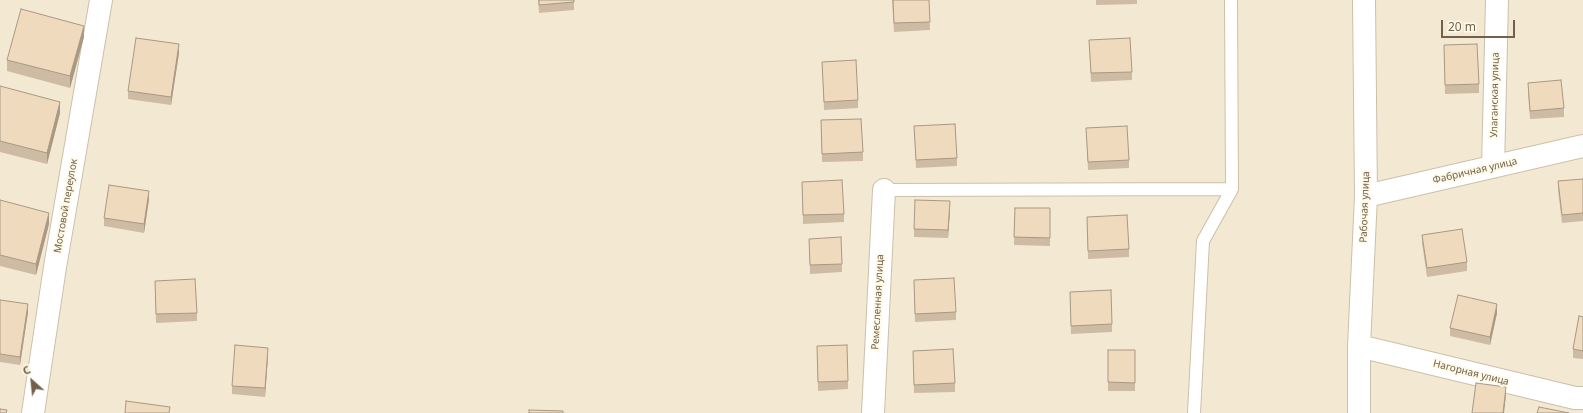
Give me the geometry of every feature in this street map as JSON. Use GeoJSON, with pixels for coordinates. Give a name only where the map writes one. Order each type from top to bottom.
{"type":"FeatureCollection","features":[{"type":"Feature","properties":{"kind":"street","name":"Мостовой переулок"},"geometry":{"type":"LineString","coordinates":[[33,413],[55,267],[101,0]]}},
{"type":"Feature","properties":{"kind":"street","name":"Рабочая улица"},"geometry":{"type":"LineString","coordinates":[[1359,413],[1359,346],[1366,196],[1364,0]]}},
{"type":"Feature","properties":{"kind":"street","name":"Улаганская улица"},"geometry":{"type":"LineString","coordinates":[[1493,167],[1497,0]]}},
{"type":"Feature","properties":{"kind":"street","name":"Фабричная улица"},"geometry":{"type":"LineString","coordinates":[[1366,196],[1583,146]]}},
{"type":"Feature","properties":{"kind":"street","name":"Ремесленная улица"},"geometry":{"type":"LineString","coordinates":[[873,413],[884,190]]}},
{"type":"Feature","properties":{"kind":"street","name":"Нагорная улица"},"geometry":{"type":"LineString","coordinates":[[1359,346],[1575,398],[1583,398]]}},
{"type":"Feature","properties":{"kind":"lane"},"geometry":{"type":"LineString","coordinates":[[1194,413],[1203,242],[1232,189],[1231,0]]}},
{"type":"Feature","properties":{"kind":"lane"},"geometry":{"type":"LineString","coordinates":[[884,190],[1232,189]]}},
{"type":"Feature","properties":{"kind":"shaded area"},"geometry":{"type":"Polygon","coordinates":[[[0,0],[1583,0],[1583,413],[0,413],[0,0]]]}},
{"type":"Feature","properties":{"kind":"building"},"geometry":{"type":"Polygon","coordinates":[[[539,0],[574,0],[574,2],[539,5],[539,0]]]}},
{"type":"Feature","properties":{"kind":"building"},"geometry":{"type":"Polygon","coordinates":[[[893,0],[929,0],[930,22],[894,23],[893,0]]]}},
{"type":"Feature","properties":{"kind":"building"},"geometry":{"type":"Polygon","coordinates":[[[21,9],[84,26],[70,76],[7,60],[21,9]]]}},
{"type":"Feature","properties":{"kind":"building"},"geometry":{"type":"Polygon","coordinates":[[[136,38],[179,44],[171,97],[128,91],[136,38]]]}},
{"type":"Feature","properties":{"kind":"building"},"geometry":{"type":"Polygon","coordinates":[[[1130,38],[1132,72],[1091,73],[1089,40],[1130,38]]]}},
{"type":"Feature","properties":{"kind":"building"},"geometry":{"type":"Polygon","coordinates":[[[1477,44],[1479,84],[1445,85],[1444,45],[1477,44]]]}},
{"type":"Feature","properties":{"kind":"building"},"geometry":{"type":"Polygon","coordinates":[[[856,60],[858,100],[824,102],[822,62],[856,60]]]}},
{"type":"Feature","properties":{"kind":"building"},"geometry":{"type":"Polygon","coordinates":[[[1561,80],[1564,108],[1530,111],[1528,83],[1561,80]]]}},
{"type":"Feature","properties":{"kind":"building"},"geometry":{"type":"Polygon","coordinates":[[[0,86],[60,102],[47,153],[0,141],[0,86]]]}},
{"type":"Feature","properties":{"kind":"building"},"geometry":{"type":"Polygon","coordinates":[[[861,119],[863,152],[822,154],[821,120],[861,119]]]}},
{"type":"Feature","properties":{"kind":"building"},"geometry":{"type":"Polygon","coordinates":[[[955,124],[957,158],[916,160],[914,126],[955,124]]]}},
{"type":"Feature","properties":{"kind":"building"},"geometry":{"type":"Polygon","coordinates":[[[1127,126],[1129,160],[1088,162],[1086,128],[1127,126]]]}},
{"type":"Feature","properties":{"kind":"building"},"geometry":{"type":"Polygon","coordinates":[[[1583,179],[1583,213],[1562,215],[1558,181],[1583,179]]]}},
{"type":"Feature","properties":{"kind":"building"},"geometry":{"type":"Polygon","coordinates":[[[842,180],[844,214],[803,215],[802,182],[842,180]]]}},
{"type":"Feature","properties":{"kind":"building"},"geometry":{"type":"Polygon","coordinates":[[[109,185],[149,191],[144,224],[104,218],[109,185]]]}},
{"type":"Feature","properties":{"kind":"building"},"geometry":{"type":"Polygon","coordinates":[[[0,200],[49,213],[36,264],[0,255],[0,200]]]}},
{"type":"Feature","properties":{"kind":"building"},"geometry":{"type":"Polygon","coordinates":[[[915,200],[950,201],[948,230],[914,229],[915,200]]]}},
{"type":"Feature","properties":{"kind":"building"},"geometry":{"type":"Polygon","coordinates":[[[1015,208],[1050,208],[1050,238],[1014,237],[1015,208]]]}},
{"type":"Feature","properties":{"kind":"building"},"geometry":{"type":"Polygon","coordinates":[[[1127,215],[1129,249],[1088,251],[1087,217],[1127,215]]]}},
{"type":"Feature","properties":{"kind":"building"},"geometry":{"type":"Polygon","coordinates":[[[1462,229],[1467,262],[1427,268],[1422,235],[1462,229]]]}},
{"type":"Feature","properties":{"kind":"building"},"geometry":{"type":"Polygon","coordinates":[[[841,237],[842,264],[810,265],[809,239],[841,237]]]}},
{"type":"Feature","properties":{"kind":"building"},"geometry":{"type":"Polygon","coordinates":[[[954,278],[956,312],[915,314],[914,280],[954,278]]]}},
{"type":"Feature","properties":{"kind":"building"},"geometry":{"type":"Polygon","coordinates":[[[195,279],[197,313],[156,314],[155,281],[195,279]]]}},
{"type":"Feature","properties":{"kind":"building"},"geometry":{"type":"Polygon","coordinates":[[[1111,290],[1112,324],[1071,326],[1070,292],[1111,290]]]}},
{"type":"Feature","properties":{"kind":"building"},"geometry":{"type":"Polygon","coordinates":[[[1458,295],[1497,304],[1490,337],[1450,328],[1458,295]]]}},
{"type":"Feature","properties":{"kind":"building"},"geometry":{"type":"Polygon","coordinates":[[[0,300],[28,304],[20,357],[0,354],[0,300]]]}},
{"type":"Feature","properties":{"kind":"building"},"geometry":{"type":"Polygon","coordinates":[[[1579,316],[1583,317],[1583,351],[1573,349],[1579,316]]]}},
{"type":"Feature","properties":{"kind":"building"},"geometry":{"type":"Polygon","coordinates":[[[235,345],[268,348],[265,388],[232,386],[235,345]]]}},
{"type":"Feature","properties":{"kind":"building"},"geometry":{"type":"Polygon","coordinates":[[[847,345],[848,381],[818,382],[817,346],[847,345]]]}},
{"type":"Feature","properties":{"kind":"building"},"geometry":{"type":"Polygon","coordinates":[[[953,349],[955,383],[914,385],[913,351],[953,349]]]}},
{"type":"Feature","properties":{"kind":"building"},"geometry":{"type":"Polygon","coordinates":[[[1108,350],[1135,350],[1135,383],[1108,382],[1108,350]]]}},
{"type":"Feature","properties":{"kind":"building"},"geometry":{"type":"Polygon","coordinates":[[[1476,383],[1506,387],[1503,413],[1472,413],[1476,383]]]}},
{"type":"Feature","properties":{"kind":"building"},"geometry":{"type":"Polygon","coordinates":[[[126,401],[170,407],[169,413],[125,413],[126,401]]]}},
{"type":"Feature","properties":{"kind":"building"},"geometry":{"type":"Polygon","coordinates":[[[1539,407],[1569,413],[1537,413],[1539,407]]]}},
{"type":"Feature","properties":{"kind":"building"},"geometry":{"type":"Polygon","coordinates":[[[0,409],[7,410],[6,413],[0,413],[0,409]]]}},
{"type":"Feature","properties":{"kind":"building"},"geometry":{"type":"Polygon","coordinates":[[[529,410],[563,411],[563,413],[529,413],[529,410]]]}}]}
